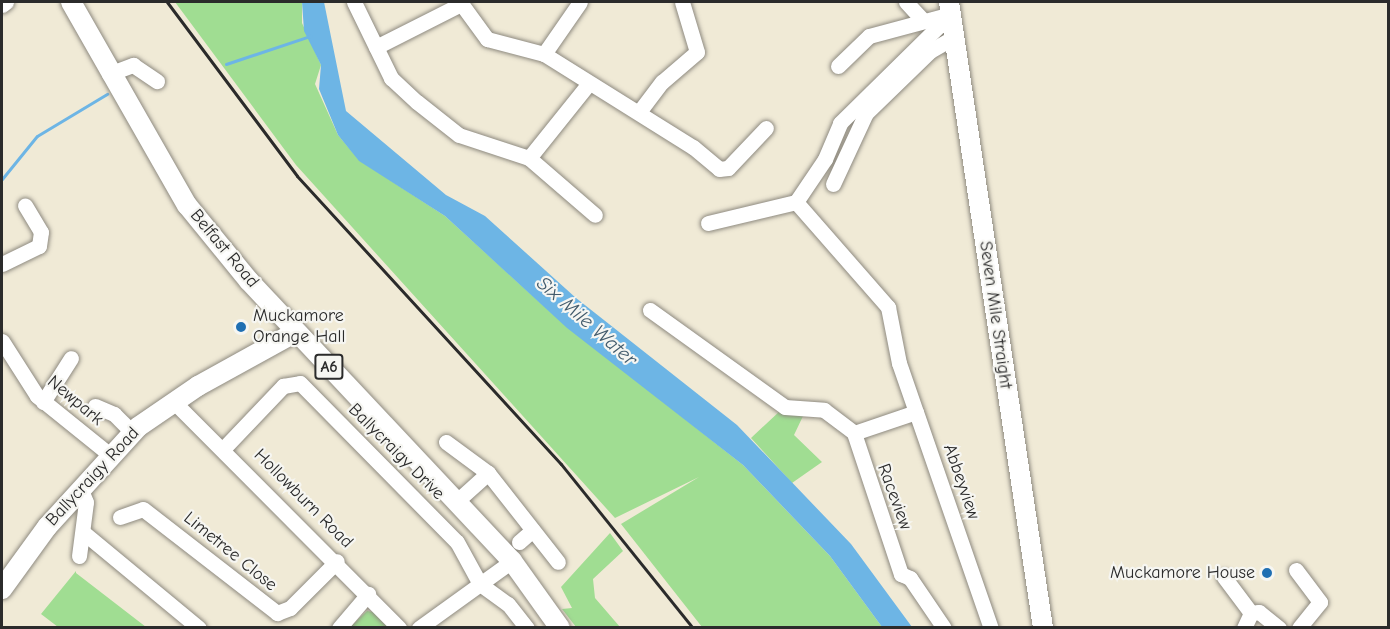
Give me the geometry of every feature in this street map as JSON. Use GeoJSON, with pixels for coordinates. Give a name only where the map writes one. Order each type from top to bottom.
{"type":"FeatureCollection","features":[{"type":"Feature","properties":{"kind":"main road","name":"Belfast Road"},"geometry":{"type":"LineString","coordinates":[[71,2],[109,74],[188,205],[296,332],[512,561],[560,627]]}},
{"type":"Feature","properties":{"kind":"main road","name":"Seven Mile Straight"},"geometry":{"type":"LineString","coordinates":[[950,8],[1043,627]]}},
{"type":"Feature","properties":{"kind":"main road","name":"Ballycraigy Road"},"geometry":{"type":"LineString","coordinates":[[2,589],[80,488],[133,433],[174,402],[296,332]]}},
{"type":"Feature","properties":{"kind":"street"},"geometry":{"type":"LineString","coordinates":[[2,5],[6,2]]}},
{"type":"Feature","properties":{"kind":"street"},"geometry":{"type":"LineString","coordinates":[[354,2],[391,78],[452,131],[529,158],[595,215]]}},
{"type":"Feature","properties":{"kind":"street"},"geometry":{"type":"LineString","coordinates":[[544,54],[580,2]]}},
{"type":"Feature","properties":{"kind":"street"},"geometry":{"type":"LineString","coordinates":[[639,112],[662,82],[696,54],[682,2]]}},
{"type":"Feature","properties":{"kind":"street"},"geometry":{"type":"LineString","coordinates":[[906,2],[921,18]]}},
{"type":"Feature","properties":{"kind":"street"},"geometry":{"type":"LineString","coordinates":[[376,47],[460,3],[491,41],[544,54],[639,112],[722,170],[766,128]]}},
{"type":"Feature","properties":{"kind":"street"},"geometry":{"type":"LineString","coordinates":[[838,66],[869,36],[950,8]]}},
{"type":"Feature","properties":{"kind":"street"},"geometry":{"type":"LineString","coordinates":[[708,223],[796,202],[825,159],[840,123],[950,8]]}},
{"type":"Feature","properties":{"kind":"street"},"geometry":{"type":"LineString","coordinates":[[833,184],[866,113],[930,51],[954,37]]}},
{"type":"Feature","properties":{"kind":"street"},"geometry":{"type":"LineString","coordinates":[[109,74],[133,65],[157,81]]}},
{"type":"Feature","properties":{"kind":"street"},"geometry":{"type":"LineString","coordinates":[[529,158],[589,83]]}},
{"type":"Feature","properties":{"kind":"street","name":"Abbeyview"},"geometry":{"type":"LineString","coordinates":[[796,202],[888,307],[916,412],[991,627]]}},
{"type":"Feature","properties":{"kind":"street"},"geometry":{"type":"LineString","coordinates":[[2,264],[39,246],[41,232],[25,205]]}},
{"type":"Feature","properties":{"kind":"street"},"geometry":{"type":"LineString","coordinates":[[650,310],[785,407],[824,410],[854,433],[916,412]]}},
{"type":"Feature","properties":{"kind":"street","name":"Newpark"},"geometry":{"type":"LineString","coordinates":[[2,341],[43,402],[110,455]]}},
{"type":"Feature","properties":{"kind":"street"},"geometry":{"type":"LineString","coordinates":[[43,402],[70,358]]}},
{"type":"Feature","properties":{"kind":"street","name":"Ballycraigy Drive"},"geometry":{"type":"LineString","coordinates":[[224,448],[285,384],[300,383],[457,542],[480,584],[508,604],[527,627]]}},
{"type":"Feature","properties":{"kind":"street","name":"Hollowburn Road"},"geometry":{"type":"LineString","coordinates":[[174,402],[224,448],[337,561],[399,627]]}},
{"type":"Feature","properties":{"kind":"street"},"geometry":{"type":"LineString","coordinates":[[95,406],[114,414],[133,433]]}},
{"type":"Feature","properties":{"kind":"street","name":"Raceview"},"geometry":{"type":"LineString","coordinates":[[854,433],[901,574],[910,578],[944,627]]}},
{"type":"Feature","properties":{"kind":"street"},"geometry":{"type":"LineString","coordinates":[[446,442],[455,457],[488,473],[558,562]]}},
{"type":"Feature","properties":{"kind":"street"},"geometry":{"type":"LineString","coordinates":[[457,501],[488,473]]}},
{"type":"Feature","properties":{"kind":"street"},"geometry":{"type":"LineString","coordinates":[[79,556],[84,533],[86,502],[80,488]]}},
{"type":"Feature","properties":{"kind":"street","name":"Limetree Close"},"geometry":{"type":"LineString","coordinates":[[120,517],[143,509],[277,613],[290,608],[337,561]]}},
{"type":"Feature","properties":{"kind":"street"},"geometry":{"type":"LineString","coordinates":[[519,542],[533,530]]}},
{"type":"Feature","properties":{"kind":"street"},"geometry":{"type":"LineString","coordinates":[[84,533],[188,624]]}},
{"type":"Feature","properties":{"kind":"street"},"geometry":{"type":"LineString","coordinates":[[419,627],[512,561]]}},
{"type":"Feature","properties":{"kind":"street"},"geometry":{"type":"LineString","coordinates":[[1296,570],[1320,602],[1299,627]]}},
{"type":"Feature","properties":{"kind":"street"},"geometry":{"type":"LineString","coordinates":[[1224,577],[1251,613],[1268,616],[1279,627]]}},
{"type":"Feature","properties":{"kind":"street"},"geometry":{"type":"LineString","coordinates":[[339,627],[368,594]]}},
{"type":"Feature","properties":{"kind":"street"},"geometry":{"type":"LineString","coordinates":[[1244,627],[1251,613]]}},
{"type":"Feature","properties":{"kind":"green space"},"geometry":{"type":"Polygon","coordinates":[[[175,2],[302,2],[302,23],[321,65],[315,84],[338,135],[359,160],[445,216],[557,318],[743,465],[830,556],[882,627],[702,627],[621,524],[699,477],[615,518],[296,165],[175,2]]]}},
{"type":"Feature","properties":{"kind":"green space"},"geometry":{"type":"Polygon","coordinates":[[[781,410],[804,414],[794,435],[822,462],[792,483],[751,438],[781,410]]]}},
{"type":"Feature","properties":{"kind":"green space"},"geometry":{"type":"Polygon","coordinates":[[[610,533],[623,551],[593,579],[595,598],[620,627],[576,627],[562,609],[572,608],[561,587],[610,533]]]}},
{"type":"Feature","properties":{"kind":"green space"},"geometry":{"type":"Polygon","coordinates":[[[76,571],[146,627],[58,627],[41,614],[76,571]]]}},
{"type":"Feature","properties":{"kind":"green space"},"geometry":{"type":"Polygon","coordinates":[[[367,611],[374,612],[388,627],[349,628],[367,611]]]}},
{"type":"Feature","properties":{"kind":"water","name":"Six Mile Water"},"geometry":{"type":"Polygon","coordinates":[[[302,2],[324,2],[346,111],[446,195],[485,216],[576,298],[737,425],[851,544],[912,627],[882,627],[830,556],[743,465],[567,328],[445,216],[359,161],[338,135],[319,89],[321,65],[304,31],[302,2]]]}},
{"type":"Feature","properties":{"kind":"waterway"},"geometry":{"type":"LineString","coordinates":[[226,64],[310,36]]}},
{"type":"Feature","properties":{"kind":"waterway"},"geometry":{"type":"LineString","coordinates":[[2,179],[37,136],[107,94]]}},
{"type":"Feature","properties":{"kind":"railway"},"geometry":{"type":"LineString","coordinates":[[167,2],[297,176],[561,464],[693,628]]}},
{"type":"Feature","properties":{"kind":"place","name":"Muckamore Orange Hall"},"geometry":{"type":"Point","coordinates":[241,327]}},
{"type":"Feature","properties":{"kind":"place","name":"Muckamore House"},"geometry":{"type":"Point","coordinates":[1267,573]}}]}
